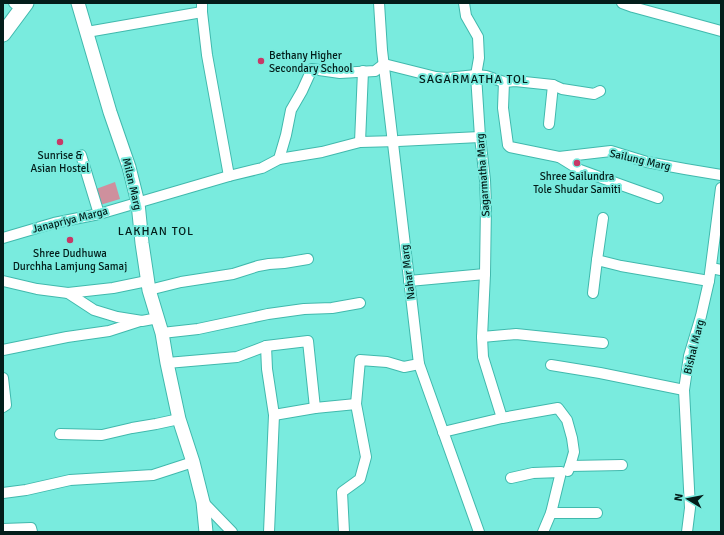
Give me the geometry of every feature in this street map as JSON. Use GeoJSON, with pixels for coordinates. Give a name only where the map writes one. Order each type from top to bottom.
{"type":"FeatureCollection","features":[{"type":"Feature","properties":{"kind":"highway"},"geometry":{"type":"LineString","coordinates":[[3,34],[21,5]]}},
{"type":"Feature","properties":{"kind":"main road","name":"Milan Marg"},"geometry":{"type":"LineString","coordinates":[[78,3],[110,112],[129,167],[138,203],[148,285],[162,333],[179,419],[193,462],[202,502],[206,532]]}},
{"type":"Feature","properties":{"kind":"street","name":"Nahar Marg"},"geometry":{"type":"LineString","coordinates":[[378,3],[387,65],[419,364],[479,532]]}},
{"type":"Feature","properties":{"kind":"street","name":"Sagarmatha Marg"},"geometry":{"type":"LineString","coordinates":[[464,3],[466,16],[478,37],[479,58],[476,75],[486,205],[482,337],[483,357],[502,418]]}},
{"type":"Feature","properties":{"kind":"street"},"geometry":{"type":"LineString","coordinates":[[622,3],[721,31]]}},
{"type":"Feature","properties":{"kind":"street"},"geometry":{"type":"LineString","coordinates":[[87,32],[202,8],[208,62],[229,176]]}},
{"type":"Feature","properties":{"kind":"street"},"geometry":{"type":"LineString","coordinates":[[279,159],[291,110],[302,92],[312,69],[340,73],[375,71],[387,65],[441,78],[476,75],[486,76],[504,82],[515,81],[553,85],[562,89],[594,94],[600,91]]}},
{"type":"Feature","properties":{"kind":"street"},"geometry":{"type":"LineString","coordinates":[[360,142],[363,71]]}},
{"type":"Feature","properties":{"kind":"street","name":"Sailung Marg"},"geometry":{"type":"LineString","coordinates":[[504,82],[503,108],[508,146],[560,157],[611,151],[647,162],[685,170],[721,175]]}},
{"type":"Feature","properties":{"kind":"street"},"geometry":{"type":"LineString","coordinates":[[549,124],[553,85]]}},
{"type":"Feature","properties":{"kind":"street","name":"Janapriya Marga"},"geometry":{"type":"LineString","coordinates":[[3,238],[54,223],[99,214],[229,176],[262,168],[279,159],[322,152],[360,142],[480,137]]}},
{"type":"Feature","properties":{"kind":"street"},"geometry":{"type":"LineString","coordinates":[[81,155],[99,214]]}},
{"type":"Feature","properties":{"kind":"street"},"geometry":{"type":"LineString","coordinates":[[560,157],[580,170],[658,198]]}},
{"type":"Feature","properties":{"kind":"street","name":"Bishal Marg"},"geometry":{"type":"LineString","coordinates":[[687,532],[690,508],[684,390],[689,356],[701,316],[709,281],[721,188]]}},
{"type":"Feature","properties":{"kind":"street"},"geometry":{"type":"LineString","coordinates":[[593,293],[603,218]]}},
{"type":"Feature","properties":{"kind":"street"},"geometry":{"type":"LineString","coordinates":[[3,280],[37,289],[68,292],[181,282],[232,274],[269,264],[308,259]]}},
{"type":"Feature","properties":{"kind":"street"},"geometry":{"type":"LineString","coordinates":[[597,260],[621,266],[709,281]]}},
{"type":"Feature","properties":{"kind":"street"},"geometry":{"type":"LineString","coordinates":[[710,268],[721,270]]}},
{"type":"Feature","properties":{"kind":"street"},"geometry":{"type":"LineString","coordinates":[[409,281],[485,274]]}},
{"type":"Feature","properties":{"kind":"street"},"geometry":{"type":"LineString","coordinates":[[68,292],[94,310],[117,317],[142,321]]}},
{"type":"Feature","properties":{"kind":"street"},"geometry":{"type":"LineString","coordinates":[[162,333],[198,329],[268,314],[304,309],[332,308],[360,303]]}},
{"type":"Feature","properties":{"kind":"street"},"geometry":{"type":"LineString","coordinates":[[3,350],[67,337],[109,331],[142,321],[158,318]]}},
{"type":"Feature","properties":{"kind":"street"},"geometry":{"type":"LineString","coordinates":[[482,337],[516,334],[603,343]]}},
{"type":"Feature","properties":{"kind":"street"},"geometry":{"type":"LineString","coordinates":[[167,363],[237,357],[266,346],[308,341],[315,408]]}},
{"type":"Feature","properties":{"kind":"street"},"geometry":{"type":"LineString","coordinates":[[266,346],[267,369],[274,415],[269,532]]}},
{"type":"Feature","properties":{"kind":"street"},"geometry":{"type":"LineString","coordinates":[[344,532],[342,492],[360,479],[366,456],[356,404],[360,360],[387,362],[404,367],[419,364]]}},
{"type":"Feature","properties":{"kind":"street"},"geometry":{"type":"LineString","coordinates":[[551,365],[684,390]]}},
{"type":"Feature","properties":{"kind":"street"},"geometry":{"type":"LineString","coordinates":[[3,378],[6,405],[3,407]]}},
{"type":"Feature","properties":{"kind":"street"},"geometry":{"type":"LineString","coordinates":[[274,415],[315,408],[356,404]]}},
{"type":"Feature","properties":{"kind":"street"},"geometry":{"type":"LineString","coordinates":[[443,432],[502,418],[558,408],[567,420],[572,438],[574,452],[568,472],[533,473],[511,478]]}},
{"type":"Feature","properties":{"kind":"street"},"geometry":{"type":"LineString","coordinates":[[60,434],[102,435],[179,419]]}},
{"type":"Feature","properties":{"kind":"street"},"geometry":{"type":"LineString","coordinates":[[3,493],[26,490],[70,480],[153,475],[193,462]]}},
{"type":"Feature","properties":{"kind":"street"},"geometry":{"type":"LineString","coordinates":[[570,466],[622,465]]}},
{"type":"Feature","properties":{"kind":"street"},"geometry":{"type":"LineString","coordinates":[[543,532],[551,513],[561,472]]}},
{"type":"Feature","properties":{"kind":"street"},"geometry":{"type":"LineString","coordinates":[[202,502],[232,532]]}},
{"type":"Feature","properties":{"kind":"street"},"geometry":{"type":"LineString","coordinates":[[551,513],[597,513]]}},
{"type":"Feature","properties":{"kind":"street"},"geometry":{"type":"LineString","coordinates":[[3,528],[31,528],[32,532]]}},
{"type":"Feature","properties":{"kind":"shaded area"},"geometry":{"type":"Polygon","coordinates":[[[115,182],[120,199],[100,205],[96,189],[115,182]]]}},
{"type":"Feature","properties":{"kind":"place","name":"Bethany Higher Secondary School"},"geometry":{"type":"Point","coordinates":[261,61]}},
{"type":"Feature","properties":{"kind":"place","name":"Sunrise & Asian Hostel"},"geometry":{"type":"Point","coordinates":[60,142]}},
{"type":"Feature","properties":{"kind":"place","name":"Shree Sailundra Tole Shudar Samiti"},"geometry":{"type":"Point","coordinates":[577,163]}},
{"type":"Feature","properties":{"kind":"place","name":"Shree Dudhuwa Durchha Lamjung Samaj"},"geometry":{"type":"Point","coordinates":[70,240]}},
{"type":"Feature","properties":{"kind":"district","name":"SAGARMATHA TOL"},"geometry":{"type":"Point","coordinates":[474,79]}},
{"type":"Feature","properties":{"kind":"district","name":"LAKHAN TOL"},"geometry":{"type":"Point","coordinates":[156,231]}}]}
